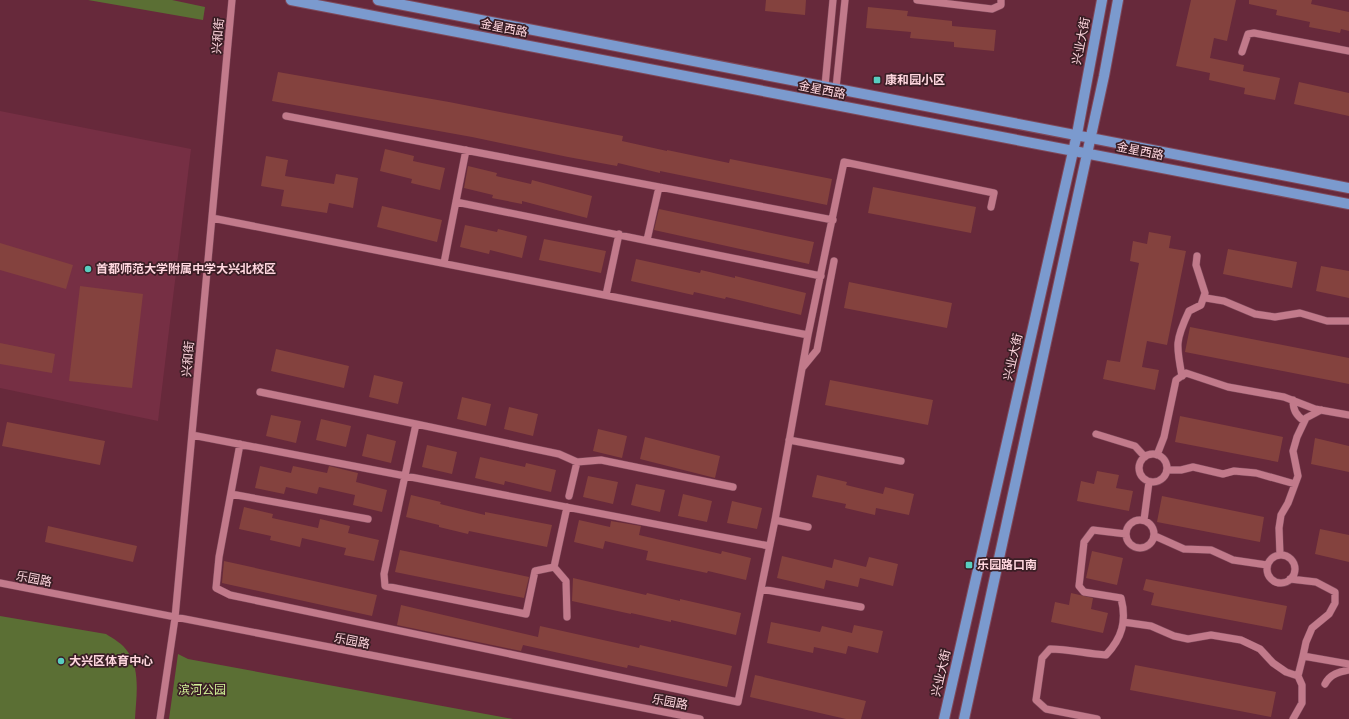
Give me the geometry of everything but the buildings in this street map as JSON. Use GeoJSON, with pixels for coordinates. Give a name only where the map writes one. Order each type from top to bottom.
{"type":"FeatureCollection","features":[{"type":"Feature","properties":{"kind":"main road","name":"金星西路"},"geometry":{"type":"LineString","coordinates":[[290,0],[1349,204]]}},
{"type":"Feature","properties":{"kind":"main road","name":"金星西路"},"geometry":{"type":"LineString","coordinates":[[378,0],[1077,134],[1349,188]]}},
{"type":"Feature","properties":{"kind":"main road","name":"兴业大街"},"geometry":{"type":"LineString","coordinates":[[944,719],[1077,134],[1102,0]]}},
{"type":"Feature","properties":{"kind":"main road"},"geometry":{"type":"LineString","coordinates":[[964,719],[1091,137],[1118,0]]}},
{"type":"Feature","properties":{"kind":"street","name":"兴和街"},"geometry":{"type":"LineString","coordinates":[[160,719],[175,618],[232,0]]}},
{"type":"Feature","properties":{"kind":"street"},"geometry":{"type":"LineString","coordinates":[[824,86],[834,0]]}},
{"type":"Feature","properties":{"kind":"street"},"geometry":{"type":"LineString","coordinates":[[836,88],[845,0]]}},
{"type":"Feature","properties":{"kind":"street"},"geometry":{"type":"LineString","coordinates":[[917,0],[992,9],[1001,5],[1001,0]]}},
{"type":"Feature","properties":{"kind":"street"},"geometry":{"type":"LineString","coordinates":[[1242,52],[1248,34],[1254,33],[1349,51]]}},
{"type":"Feature","properties":{"kind":"street"},"geometry":{"type":"LineString","coordinates":[[286,116],[833,220]]}},
{"type":"Feature","properties":{"kind":"street"},"geometry":{"type":"LineString","coordinates":[[444,263],[466,150]]}},
{"type":"Feature","properties":{"kind":"street"},"geometry":{"type":"LineString","coordinates":[[240,444],[219,557],[216,588],[230,595],[738,702],[761,589],[808,335],[844,162],[994,193],[991,207]]}},
{"type":"Feature","properties":{"kind":"street"},"geometry":{"type":"LineString","coordinates":[[647,240],[659,187]]}},
{"type":"Feature","properties":{"kind":"street"},"geometry":{"type":"LineString","coordinates":[[456,202],[821,276]]}},
{"type":"Feature","properties":{"kind":"street"},"geometry":{"type":"LineString","coordinates":[[212,218],[808,335]]}},
{"type":"Feature","properties":{"kind":"street"},"geometry":{"type":"LineString","coordinates":[[606,295],[619,234]]}},
{"type":"Feature","properties":{"kind":"street"},"geometry":{"type":"LineString","coordinates":[[1182,376],[1177,356],[1177,342],[1189,312],[1201,305],[1204,293],[1196,265],[1197,256]]}},
{"type":"Feature","properties":{"kind":"street"},"geometry":{"type":"LineString","coordinates":[[803,367],[817,350],[834,261]]}},
{"type":"Feature","properties":{"kind":"street"},"geometry":{"type":"LineString","coordinates":[[1206,298],[1224,301],[1255,314],[1275,317],[1300,313],[1326,321],[1349,321]]}},
{"type":"Feature","properties":{"kind":"street"},"geometry":{"type":"LineString","coordinates":[[1157,455],[1164,437],[1176,380],[1186,373],[1228,387],[1293,400],[1321,410],[1349,415]]}},
{"type":"Feature","properties":{"kind":"street"},"geometry":{"type":"LineString","coordinates":[[260,392],[559,454],[577,462],[601,460],[732,486]]}},
{"type":"Feature","properties":{"kind":"street"},"geometry":{"type":"LineString","coordinates":[[1293,400],[1293,409],[1304,421]]}},
{"type":"Feature","properties":{"kind":"street"},"geometry":{"type":"LineString","coordinates":[[1280,555],[1279,528],[1281,515],[1298,476],[1293,451],[1298,432],[1304,421],[1321,410]]}},
{"type":"Feature","properties":{"kind":"street"},"geometry":{"type":"LineString","coordinates":[[416,424],[384,574],[385,586],[526,614],[535,571],[554,567]]}},
{"type":"Feature","properties":{"kind":"street"},"geometry":{"type":"LineString","coordinates":[[1096,434],[1135,446],[1144,457]]}},
{"type":"Feature","properties":{"kind":"street"},"geometry":{"type":"LineString","coordinates":[[192,435],[769,546]]}},
{"type":"Feature","properties":{"kind":"street"},"geometry":{"type":"LineString","coordinates":[[789,440],[901,462]]}},
{"type":"Feature","properties":{"kind":"street"},"geometry":{"type":"LineString","coordinates":[[1153,454],[1157,455],[1165,460],[1168,470],[1163,478],[1154,482],[1149,482],[1140,473],[1140,464],[1144,457],[1153,454]]}},
{"type":"Feature","properties":{"kind":"street"},"geometry":{"type":"LineString","coordinates":[[569,496],[577,462]]}},
{"type":"Feature","properties":{"kind":"street"},"geometry":{"type":"LineString","coordinates":[[1168,470],[1180,470],[1193,466],[1223,474],[1234,471],[1256,473],[1295,484]]}},
{"type":"Feature","properties":{"kind":"street"},"geometry":{"type":"LineString","coordinates":[[1144,520],[1149,482]]}},
{"type":"Feature","properties":{"kind":"street"},"geometry":{"type":"LineString","coordinates":[[231,494],[368,519]]}},
{"type":"Feature","properties":{"kind":"street"},"geometry":{"type":"LineString","coordinates":[[554,567],[567,507]]}},
{"type":"Feature","properties":{"kind":"street"},"geometry":{"type":"LineString","coordinates":[[774,520],[808,527]]}},
{"type":"Feature","properties":{"kind":"street"},"geometry":{"type":"LineString","coordinates":[[1144,520],[1152,526],[1154,536],[1150,544],[1141,548],[1132,546],[1127,539],[1127,530],[1132,522],[1144,520]]}},
{"type":"Feature","properties":{"kind":"street"},"geometry":{"type":"LineString","coordinates":[[1097,719],[1046,709],[1036,700],[1042,658],[1050,649],[1062,649],[1087,654],[1106,655],[1116,644],[1123,622],[1124,608],[1121,598],[1084,592],[1079,586],[1084,542],[1093,530],[1126,534]]}},
{"type":"Feature","properties":{"kind":"street"},"geometry":{"type":"LineString","coordinates":[[1154,536],[1184,549],[1211,550],[1233,560],[1267,565]]}},
{"type":"Feature","properties":{"kind":"street"},"geometry":{"type":"LineString","coordinates":[[1290,579],[1295,571],[1289,558],[1280,555],[1272,558],[1267,565],[1267,574],[1272,581],[1281,583],[1290,579],[1316,582],[1335,592],[1335,603],[1329,614],[1312,628],[1306,642],[1298,676],[1302,685],[1302,702],[1293,719]]}},
{"type":"Feature","properties":{"kind":"street"},"geometry":{"type":"LineString","coordinates":[[554,567],[566,581],[567,617]]}},
{"type":"Feature","properties":{"kind":"street","name":"乐园路"},"geometry":{"type":"LineString","coordinates":[[0,583],[700,719]]}},
{"type":"Feature","properties":{"kind":"street"},"geometry":{"type":"LineString","coordinates":[[761,589],[861,607]]}},
{"type":"Feature","properties":{"kind":"street"},"geometry":{"type":"LineString","coordinates":[[1123,622],[1151,626],[1174,636],[1188,639],[1212,635],[1241,640],[1260,649],[1273,663],[1286,672],[1298,676]]}},
{"type":"Feature","properties":{"kind":"street"},"geometry":{"type":"LineString","coordinates":[[1303,656],[1349,664]]}},
{"type":"Feature","properties":{"kind":"street"},"geometry":{"type":"LineString","coordinates":[[1325,684],[1334,674],[1349,670]]}},
{"type":"Feature","properties":{"kind":"shaded area","name":"首都师范大学附属中学大兴北校区"},"geometry":{"type":"Polygon","coordinates":[[[0,111],[191,149],[158,421],[0,388],[0,111]]]}},
{"type":"Feature","properties":{"kind":"green space"},"geometry":{"type":"Polygon","coordinates":[[[88,0],[172,0],[205,7],[203,20],[88,0]]]}},
{"type":"Feature","properties":{"kind":"green space","name":"大兴区体育中心"},"geometry":{"type":"Polygon","coordinates":[[[0,616],[106,634],[118,642],[128,652],[135,668],[137,694],[135,719],[0,719],[0,616]]]}},
{"type":"Feature","properties":{"kind":"green space","name":"滨河公园"},"geometry":{"type":"Polygon","coordinates":[[[178,654],[188,659],[513,719],[169,719],[178,654]]]}},
{"type":"Feature","properties":{"kind":"place","name":"康和园小区"},"geometry":{"type":"Point","coordinates":[877,80]}},
{"type":"Feature","properties":{"kind":"place","name":"首都师范大学附属中学大兴北校区"},"geometry":{"type":"Point","coordinates":[88,269]}},
{"type":"Feature","properties":{"kind":"place","name":"乐园路口南"},"geometry":{"type":"Point","coordinates":[969,565]}},
{"type":"Feature","properties":{"kind":"place","name":"大兴区体育中心"},"geometry":{"type":"Point","coordinates":[61,661]}}]}
